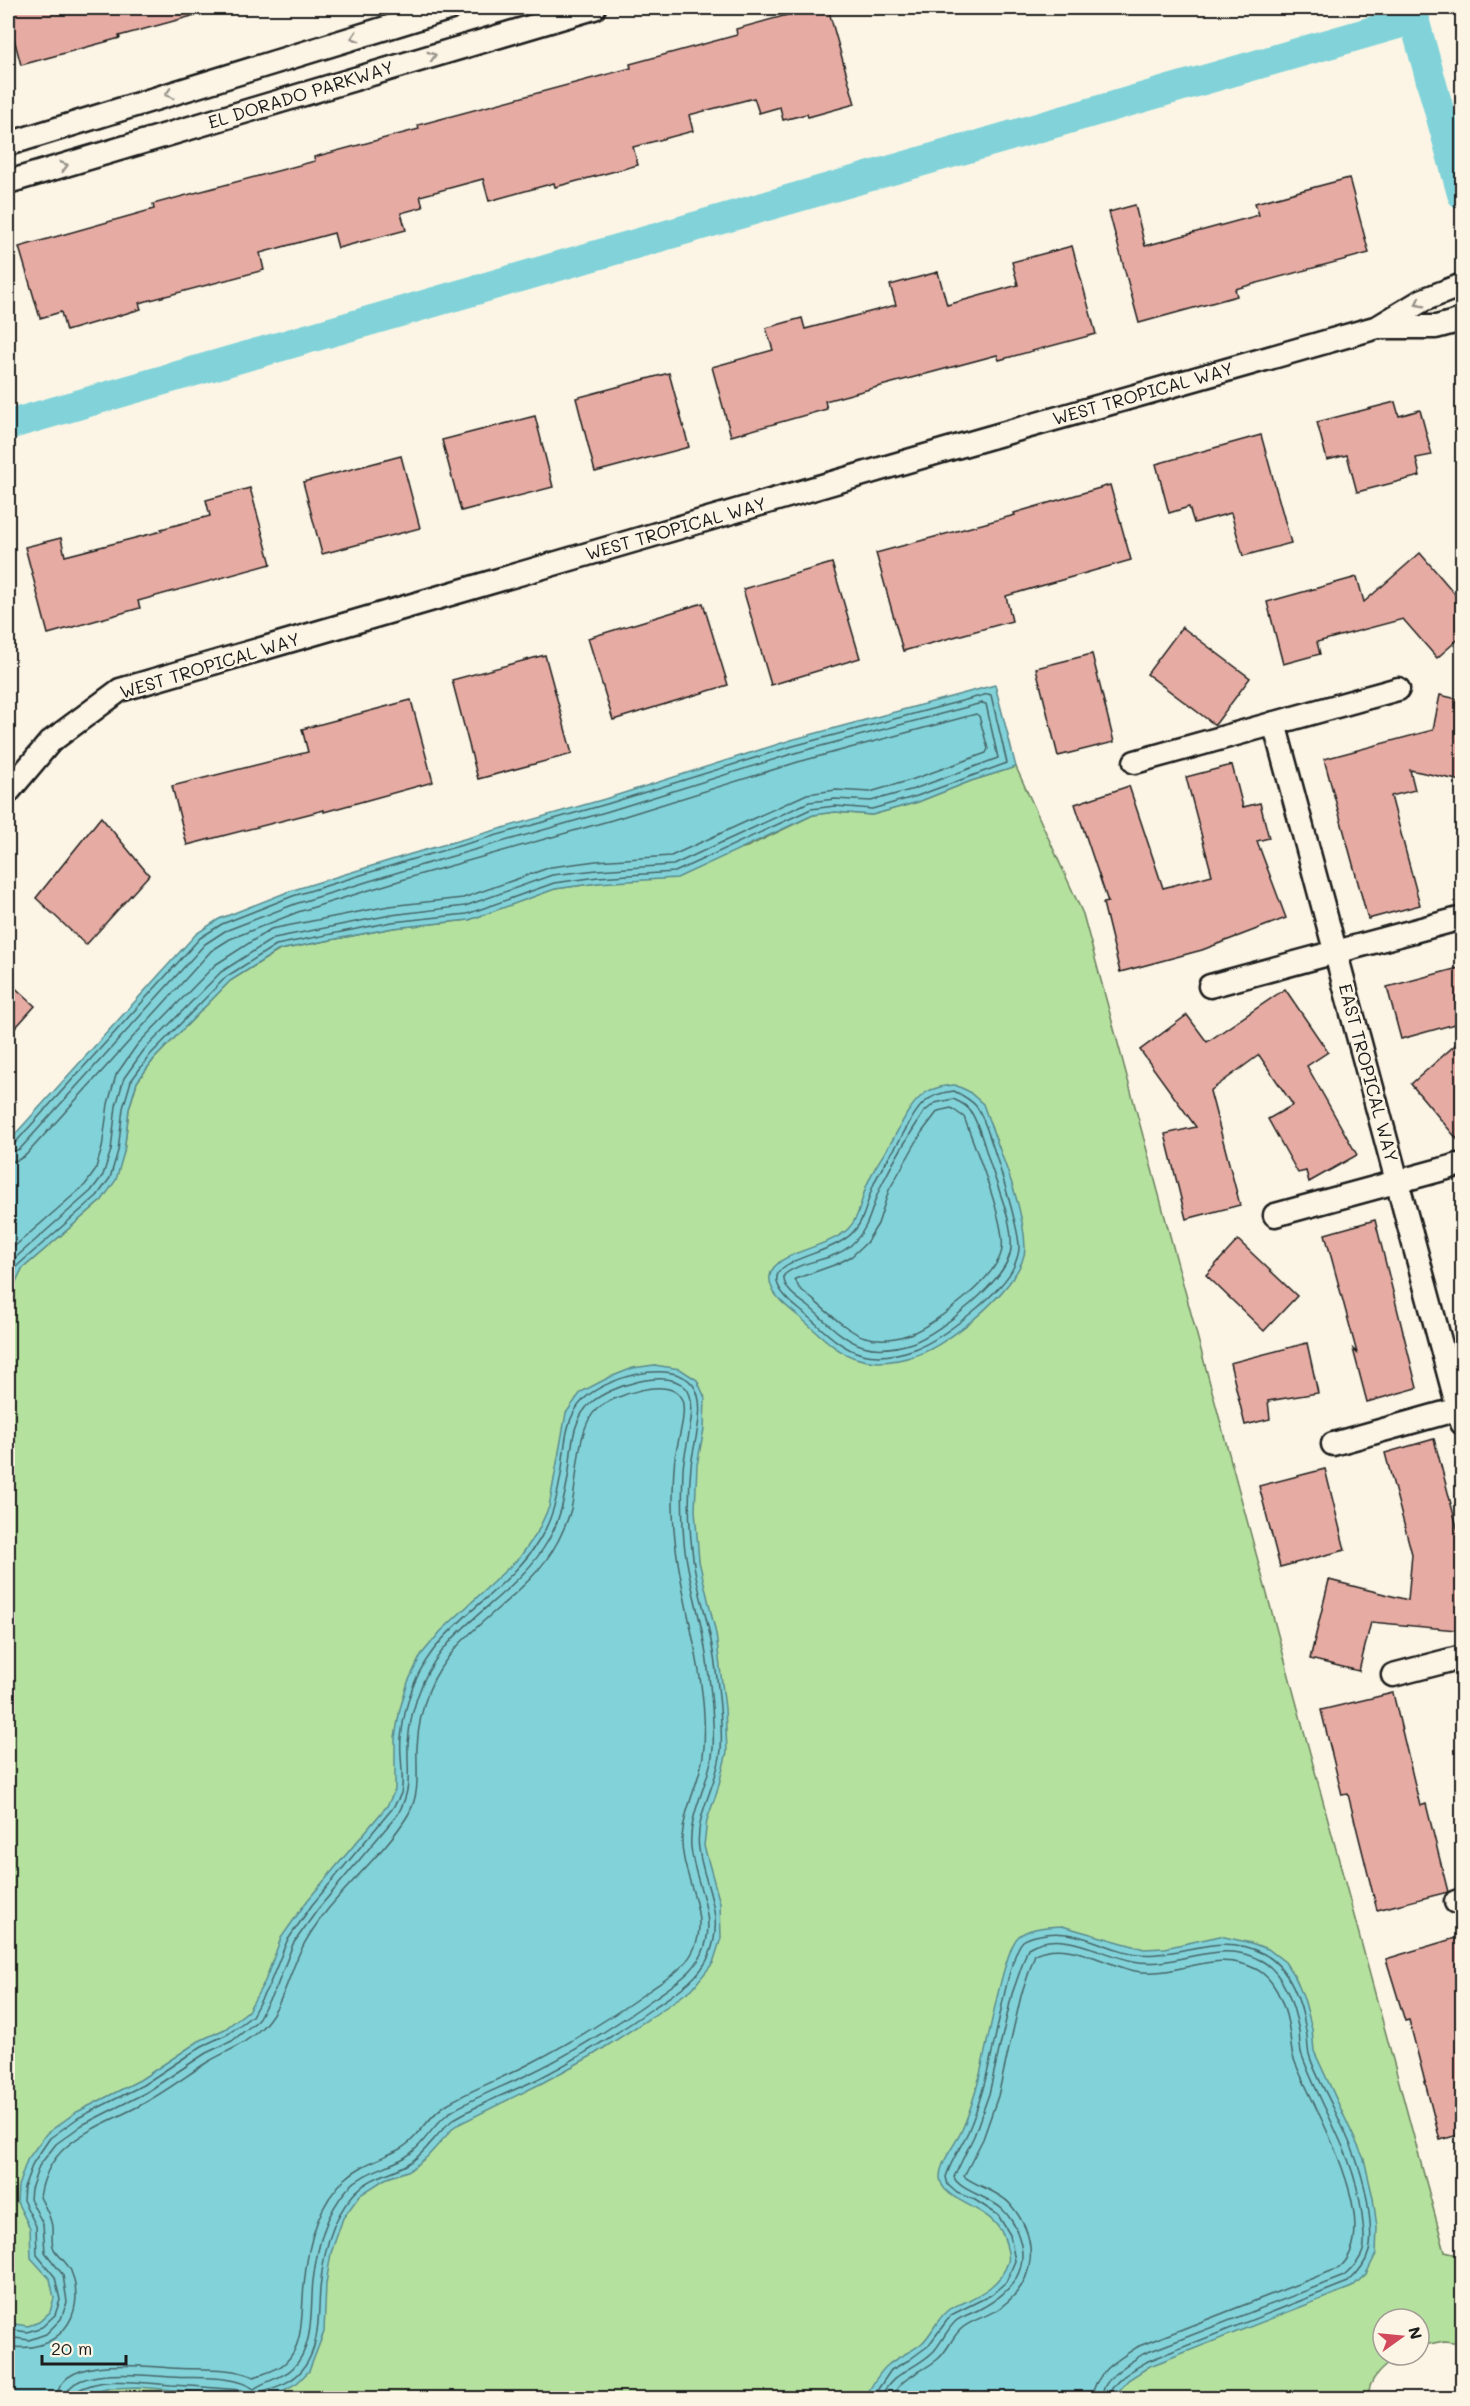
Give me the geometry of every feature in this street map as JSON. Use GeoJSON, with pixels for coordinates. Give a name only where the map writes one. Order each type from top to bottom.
{"type":"FeatureCollection","features":[{"type":"Feature","properties":{"kind":"street"},"geometry":{"type":"LineString","coordinates":[[8,144],[451,8]]}},
{"type":"Feature","properties":{"kind":"street","name":"EL DORADO PARKWAY"},"geometry":{"type":"LineString","coordinates":[[8,182],[594,8]]}},
{"type":"Feature","properties":{"kind":"street","name":"WEST TROPICAL WAY"},"geometry":{"type":"LineString","coordinates":[[8,792],[50,742],[120,690],[1378,327],[1423,300],[1462,285]]}},
{"type":"Feature","properties":{"kind":"street","name":"WEST TROPICAL WAY"},"geometry":{"type":"LineString","coordinates":[[1378,327],[1436,327],[1462,320]]}},
{"type":"Feature","properties":{"kind":"street"},"geometry":{"type":"LineString","coordinates":[[1135,762],[1398,689]]}},
{"type":"Feature","properties":{"kind":"street","name":"EAST TROPICAL WAY"},"geometry":{"type":"LineString","coordinates":[[1274,723],[1461,1413]]}},
{"type":"Feature","properties":{"kind":"street"},"geometry":{"type":"LineString","coordinates":[[1210,986],[1462,918]]}},
{"type":"Feature","properties":{"kind":"street"},"geometry":{"type":"LineString","coordinates":[[1275,1215],[1462,1164]]}},
{"type":"Feature","properties":{"kind":"street"},"geometry":{"type":"LineString","coordinates":[[1333,1444],[1461,1413]]}},
{"type":"Feature","properties":{"kind":"street"},"geometry":{"type":"LineString","coordinates":[[1393,1675],[1462,1657]]}},
{"type":"Feature","properties":{"kind":"green space"},"geometry":{"type":"Polygon","coordinates":[[[1016,767],[1083,914],[1445,2252],[1462,2256],[1462,2343],[1444,2341],[1431,2344],[1431,2307],[1371,2307],[1371,2367],[1384,2367],[1371,2384],[1368,2398],[8,2398],[8,1298],[22,1269],[102,1200],[124,1152],[129,1109],[137,1082],[154,1059],[230,981],[280,950],[393,928],[469,920],[554,889],[598,883],[747,847],[813,815],[835,812],[872,815],[918,802],[971,781],[1016,767]]]}},
{"type":"Feature","properties":{"kind":"water"},"geometry":{"type":"Polygon","coordinates":[[[995,685],[1016,767],[971,781],[918,802],[872,815],[835,812],[813,815],[677,878],[598,883],[555,889],[469,920],[393,928],[279,950],[230,981],[154,1059],[137,1082],[129,1109],[124,1152],[116,1180],[102,1200],[22,1269],[8,1298],[8,1142],[196,934],[219,919],[290,891],[411,854],[605,799],[791,740],[995,685]]]}},
{"type":"Feature","properties":{"kind":"water"},"geometry":{"type":"Polygon","coordinates":[[[955,1085],[968,1091],[983,1104],[1020,1212],[1025,1247],[1022,1262],[1013,1278],[984,1310],[948,1339],[931,1349],[888,1362],[866,1361],[850,1356],[826,1341],[783,1303],[772,1288],[770,1276],[781,1261],[839,1236],[848,1229],[856,1217],[866,1186],[910,1109],[928,1091],[955,1085]]]}},
{"type":"Feature","properties":{"kind":"water"},"geometry":{"type":"Polygon","coordinates":[[[654,1365],[680,1369],[697,1380],[705,1398],[704,1429],[697,1465],[695,1510],[699,1561],[716,1634],[725,1708],[727,1752],[707,1820],[704,1846],[720,1903],[721,1938],[713,1963],[692,1989],[653,2016],[593,2055],[455,2126],[427,2157],[410,2170],[385,2179],[360,2195],[343,2218],[331,2253],[326,2284],[324,2332],[309,2371],[297,2383],[279,2393],[260,2397],[138,2387],[110,2388],[74,2398],[8,2398],[8,2323],[28,2326],[39,2322],[50,2312],[54,2298],[50,2279],[31,2258],[30,2228],[17,2202],[18,2186],[27,2160],[46,2134],[75,2113],[140,2080],[199,2041],[225,2029],[248,2011],[265,1981],[281,1938],[307,1901],[387,1806],[395,1790],[395,1737],[400,1709],[408,1682],[421,1655],[441,1631],[520,1557],[537,1533],[549,1507],[566,1413],[581,1392],[633,1368],[654,1365]]]}},
{"type":"Feature","properties":{"kind":"water"},"geometry":{"type":"Polygon","coordinates":[[[1062,1926],[1144,1949],[1165,1948],[1220,1936],[1268,1949],[1285,1962],[1296,1979],[1305,2002],[1312,2029],[1314,2051],[1364,2159],[1377,2227],[1376,2254],[1366,2274],[1352,2287],[1150,2366],[1128,2380],[1113,2398],[865,2398],[884,2368],[922,2343],[940,2318],[949,2310],[984,2291],[996,2282],[1005,2270],[1009,2255],[1001,2231],[982,2213],[950,2194],[943,2186],[940,2177],[945,2160],[961,2132],[973,2101],[1000,1985],[1012,1947],[1018,1937],[1027,1931],[1062,1926]]]}},
{"type":"Feature","properties":{"kind":"building"},"geometry":{"type":"Polygon","coordinates":[[[8,8],[195,8],[196,15],[21,65],[8,8]]]}},
{"type":"Feature","properties":{"kind":"building"},"geometry":{"type":"Polygon","coordinates":[[[813,8],[828,8],[855,104],[808,117],[807,114],[783,120],[780,107],[759,113],[754,98],[689,115],[693,131],[633,147],[638,165],[555,187],[554,183],[489,201],[483,179],[420,196],[423,207],[401,213],[406,230],[338,248],[334,233],[260,253],[264,270],[139,303],[141,309],[66,331],[61,312],[40,318],[19,247],[154,209],[153,204],[315,161],[314,157],[419,129],[418,125],[631,68],[630,64],[737,35],[736,29],[813,8]]]}},
{"type":"Feature","properties":{"kind":"building"},"geometry":{"type":"Polygon","coordinates":[[[1349,178],[1369,253],[1235,289],[1237,296],[1139,323],[1109,212],[1135,205],[1145,246],[1259,215],[1255,203],[1349,178]]]}},
{"type":"Feature","properties":{"kind":"building"},"geometry":{"type":"Polygon","coordinates":[[[1072,246],[1096,334],[999,360],[997,355],[825,401],[827,409],[731,436],[712,367],[773,350],[766,328],[802,318],[805,329],[896,305],[890,285],[938,272],[947,305],[1018,285],[1012,262],[1072,246]]]}},
{"type":"Feature","properties":{"kind":"building"},"geometry":{"type":"Polygon","coordinates":[[[669,373],[689,447],[595,472],[576,398],[669,373]]]}},
{"type":"Feature","properties":{"kind":"building"},"geometry":{"type":"Polygon","coordinates":[[[1395,402],[1399,416],[1420,410],[1432,455],[1416,458],[1420,476],[1357,492],[1347,455],[1327,460],[1317,422],[1395,402]]]}},
{"type":"Feature","properties":{"kind":"building"},"geometry":{"type":"Polygon","coordinates":[[[535,416],[553,487],[461,511],[442,440],[535,416]]]}},
{"type":"Feature","properties":{"kind":"building"},"geometry":{"type":"Polygon","coordinates":[[[1261,435],[1291,543],[1243,556],[1231,513],[1194,523],[1189,507],[1169,513],[1156,464],[1261,435]]]}},
{"type":"Feature","properties":{"kind":"building"},"geometry":{"type":"Polygon","coordinates":[[[401,456],[420,528],[322,554],[303,482],[401,456]]]}},
{"type":"Feature","properties":{"kind":"building"},"geometry":{"type":"Polygon","coordinates":[[[1110,485],[1131,560],[1006,596],[1012,621],[903,651],[876,553],[1015,515],[1014,513],[1110,485]]]}},
{"type":"Feature","properties":{"kind":"building"},"geometry":{"type":"Polygon","coordinates":[[[250,488],[271,564],[138,601],[140,608],[48,634],[25,547],[61,538],[65,556],[162,531],[161,529],[210,516],[206,500],[250,488]]]}},
{"type":"Feature","properties":{"kind":"building"},"geometry":{"type":"Polygon","coordinates":[[[1420,553],[1462,602],[1462,636],[1437,658],[1403,619],[1317,642],[1320,654],[1283,664],[1267,602],[1357,577],[1364,602],[1420,553]]]}},
{"type":"Feature","properties":{"kind":"building"},"geometry":{"type":"Polygon","coordinates":[[[832,563],[860,658],[771,685],[743,589],[832,563]]]}},
{"type":"Feature","properties":{"kind":"building"},"geometry":{"type":"Polygon","coordinates":[[[703,603],[728,685],[613,720],[588,638],[703,603]]]}},
{"type":"Feature","properties":{"kind":"building"},"geometry":{"type":"Polygon","coordinates":[[[1182,627],[1250,678],[1215,725],[1147,674],[1182,627]]]}},
{"type":"Feature","properties":{"kind":"building"},"geometry":{"type":"Polygon","coordinates":[[[1092,654],[1114,742],[1058,756],[1036,668],[1092,654]]]}},
{"type":"Feature","properties":{"kind":"building"},"geometry":{"type":"Polygon","coordinates":[[[545,655],[572,754],[478,779],[452,680],[545,655]]]}},
{"type":"Feature","properties":{"kind":"building"},"geometry":{"type":"Polygon","coordinates":[[[1440,695],[1462,700],[1462,781],[1410,770],[1415,790],[1391,796],[1420,905],[1368,919],[1324,759],[1433,730],[1440,695]]]}},
{"type":"Feature","properties":{"kind":"building"},"geometry":{"type":"Polygon","coordinates":[[[411,700],[433,782],[324,812],[324,810],[187,845],[172,786],[308,752],[302,729],[411,700]]]}},
{"type":"Feature","properties":{"kind":"building"},"geometry":{"type":"Polygon","coordinates":[[[1232,765],[1243,807],[1260,803],[1269,838],[1257,841],[1286,918],[1202,950],[1120,972],[1103,903],[1108,902],[1075,804],[1129,786],[1163,888],[1212,875],[1186,777],[1232,765]]]}},
{"type":"Feature","properties":{"kind":"building"},"geometry":{"type":"Polygon","coordinates":[[[101,817],[149,875],[86,945],[36,898],[101,817]]]}},
{"type":"Feature","properties":{"kind":"building"},"geometry":{"type":"Polygon","coordinates":[[[1462,967],[1462,1022],[1401,1039],[1387,987],[1462,967]]]}},
{"type":"Feature","properties":{"kind":"building"},"geometry":{"type":"Polygon","coordinates":[[[8,981],[35,1006],[8,1036],[8,981]]]}},
{"type":"Feature","properties":{"kind":"building"},"geometry":{"type":"Polygon","coordinates":[[[1285,989],[1328,1052],[1307,1066],[1357,1155],[1309,1182],[1306,1171],[1298,1173],[1268,1119],[1293,1105],[1259,1055],[1210,1091],[1240,1205],[1186,1219],[1165,1134],[1196,1127],[1140,1050],[1187,1015],[1207,1042],[1285,989]]]}},
{"type":"Feature","properties":{"kind":"building"},"geometry":{"type":"Polygon","coordinates":[[[1462,1039],[1462,1145],[1411,1084],[1462,1039]]]}},
{"type":"Feature","properties":{"kind":"building"},"geometry":{"type":"Polygon","coordinates":[[[1375,1220],[1417,1388],[1367,1402],[1353,1349],[1357,1353],[1325,1234],[1375,1220]]]}},
{"type":"Feature","properties":{"kind":"building"},"geometry":{"type":"Polygon","coordinates":[[[1238,1240],[1297,1296],[1264,1331],[1206,1275],[1238,1240]]]}},
{"type":"Feature","properties":{"kind":"building"},"geometry":{"type":"Polygon","coordinates":[[[1307,1343],[1318,1393],[1268,1401],[1270,1419],[1245,1425],[1230,1363],[1307,1343]]]}},
{"type":"Feature","properties":{"kind":"building"},"geometry":{"type":"Polygon","coordinates":[[[1434,1439],[1462,1546],[1456,1630],[1371,1622],[1359,1671],[1310,1659],[1329,1580],[1408,1600],[1412,1554],[1385,1453],[1434,1439]]]}},
{"type":"Feature","properties":{"kind":"building"},"geometry":{"type":"Polygon","coordinates":[[[1325,1469],[1345,1550],[1280,1567],[1259,1486],[1325,1469]]]}},
{"type":"Feature","properties":{"kind":"building"},"geometry":{"type":"Polygon","coordinates":[[[1393,1693],[1420,1806],[1426,1804],[1448,1892],[1377,1910],[1348,1794],[1342,1795],[1321,1710],[1393,1693]]]}},
{"type":"Feature","properties":{"kind":"building"},"geometry":{"type":"Polygon","coordinates":[[[1462,1936],[1462,2134],[1440,2140],[1409,2020],[1405,2021],[1386,1959],[1462,1936]]]}},
{"type":"Feature","properties":{"kind":"waterway"},"geometry":{"type":"LineString","coordinates":[[1411,8],[1462,194]]}},
{"type":"Feature","properties":{"kind":"waterway"},"geometry":{"type":"LineString","coordinates":[[8,425],[1415,19]]}}]}
